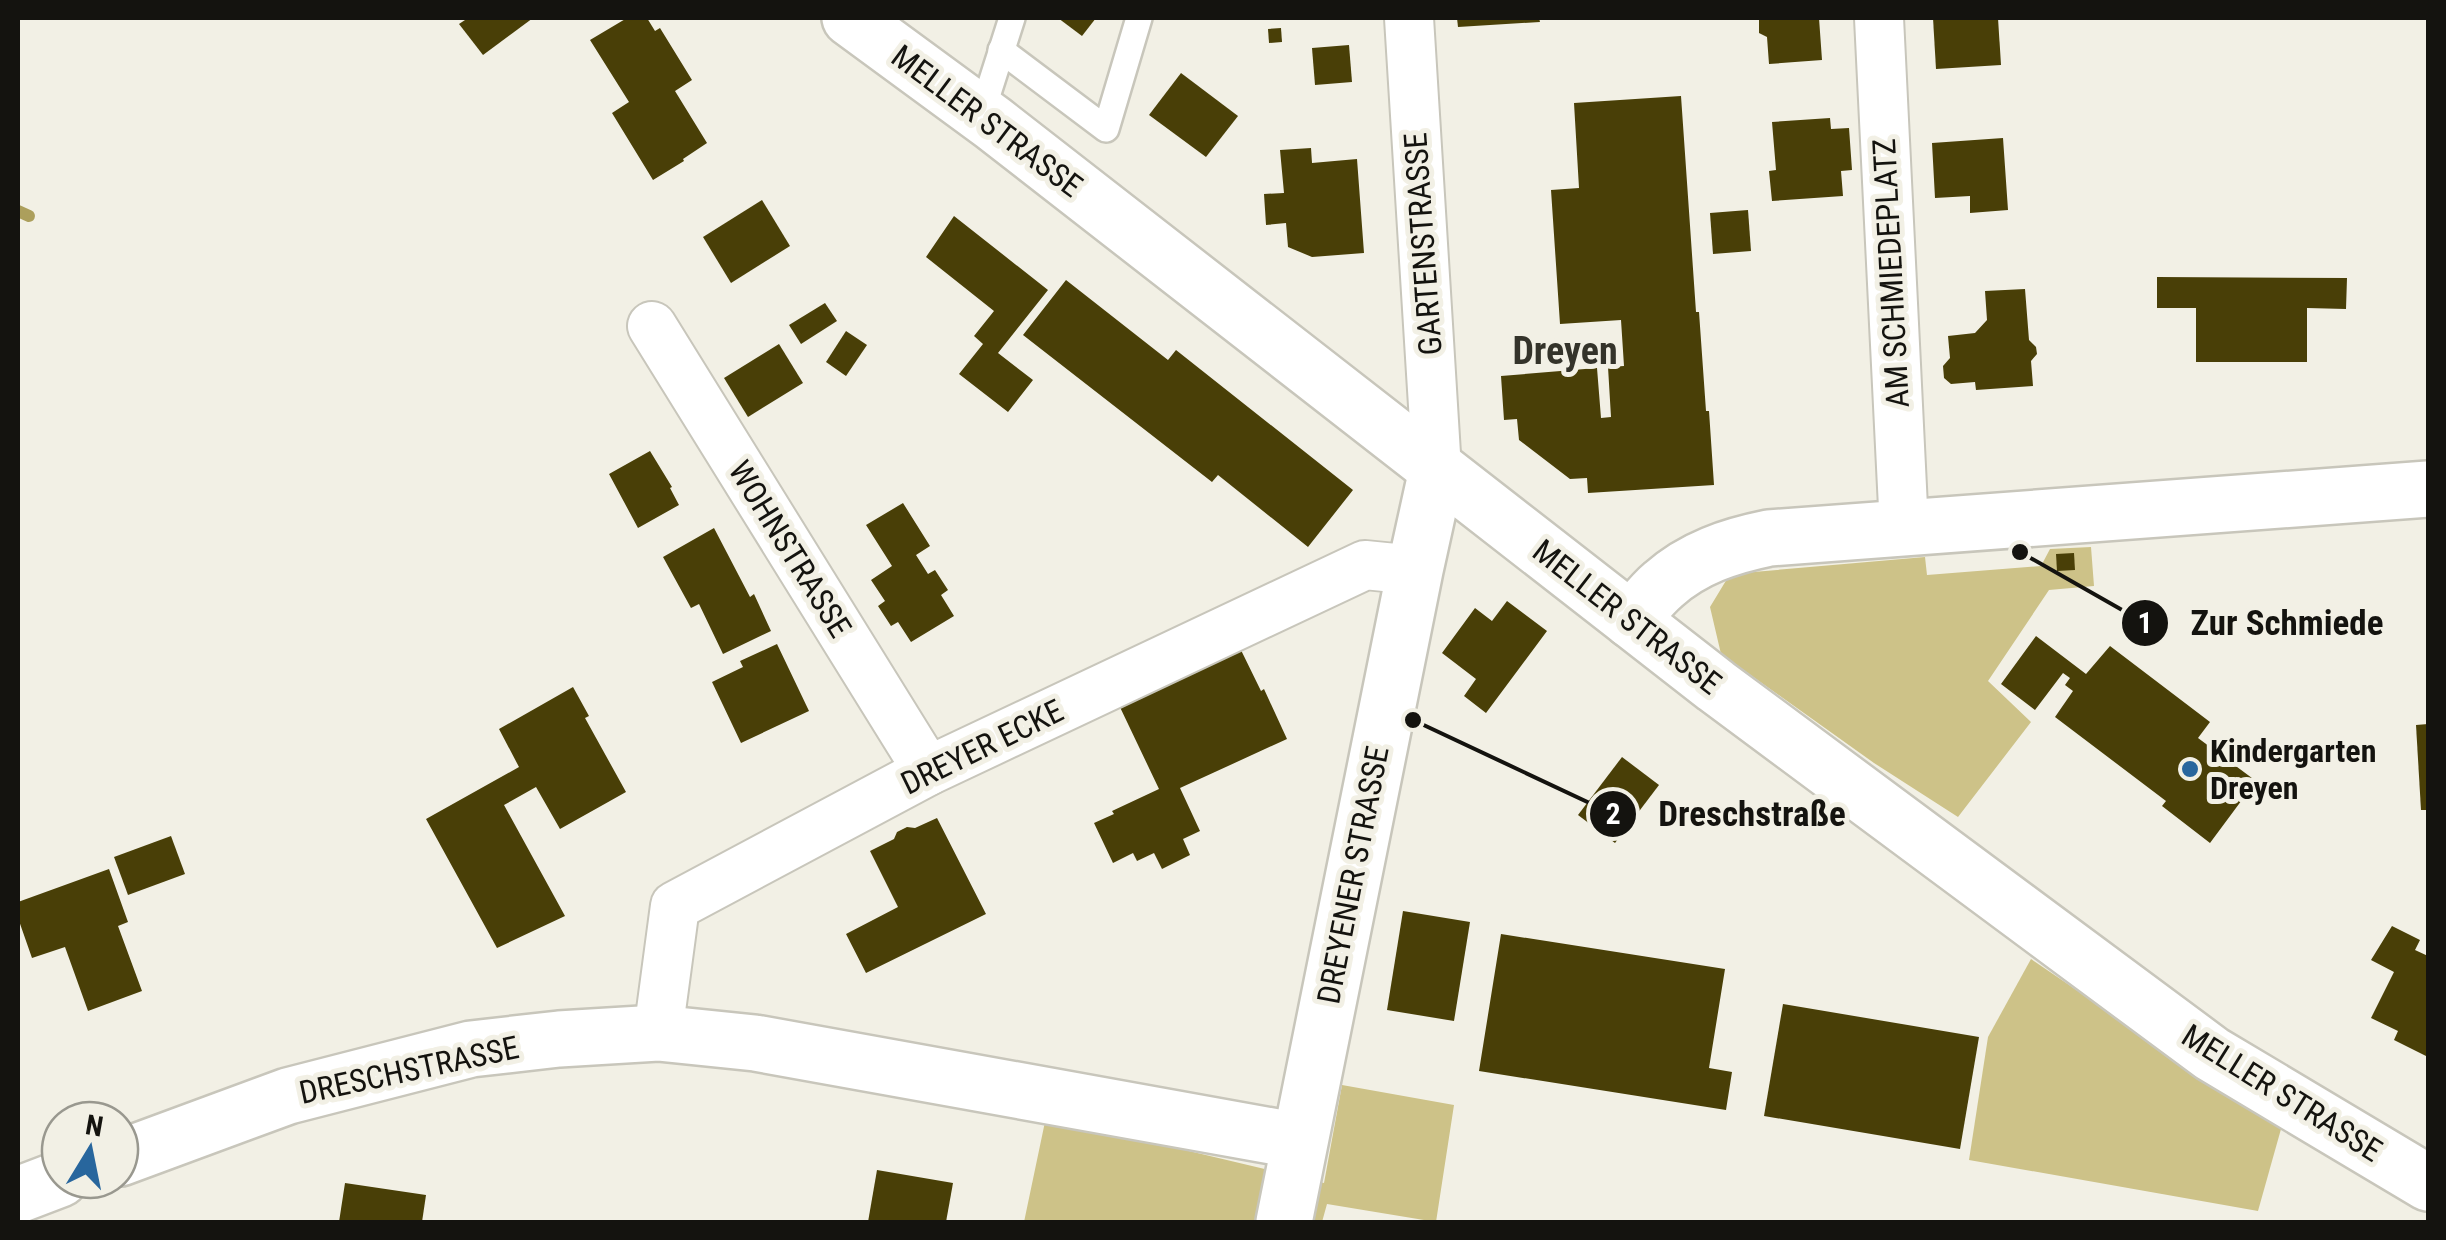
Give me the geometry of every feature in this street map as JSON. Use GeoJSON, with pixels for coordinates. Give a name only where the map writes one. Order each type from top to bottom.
{"type":"FeatureCollection","features":[{"type":"Feature","properties":{"kind":"street","name":"MELLER STRASSE"},"geometry":{"type":"LineString","coordinates":[[850,18],[1750,712],[2212,1054],[2428,1183]]}},
{"type":"Feature","properties":{"kind":"street","name":"GARTENSTRASSE"},"geometry":{"type":"LineString","coordinates":[[1409,18],[1438,470]]}},
{"type":"Feature","properties":{"kind":"street","name":"AM SCHMIEDEPLATZ"},"geometry":{"type":"LineString","coordinates":[[1879,18],[1904,528]]}},
{"type":"Feature","properties":{"kind":"street","name":"WOHNSTRASSE"},"geometry":{"type":"LineString","coordinates":[[652,326],[928,772]]}},
{"type":"Feature","properties":{"kind":"street","name":"DREYENER STRASSE"},"geometry":{"type":"LineString","coordinates":[[1284,1222],[1438,470]]}},
{"type":"Feature","properties":{"kind":"street"},"geometry":{"type":"LineString","coordinates":[[1631,620],[1663,584],[1704,556],[1769,538],[2428,489]]}},
{"type":"Feature","properties":{"kind":"street","name":"DREYER ECKE"},"geometry":{"type":"LineString","coordinates":[[658,1033],[675,906],[928,772],[1365,564],[1415,570]]}},
{"type":"Feature","properties":{"kind":"street","name":"DRESCHSTRASSE"},"geometry":{"type":"LineString","coordinates":[[140,1151],[288,1096],[472,1049],[658,1033],[774,1046],[1299,1141]]}},
{"type":"Feature","properties":{"kind":"lane"},"geometry":{"type":"LineString","coordinates":[[980,115],[1012,18]]}},
{"type":"Feature","properties":{"kind":"lane"},"geometry":{"type":"LineString","coordinates":[[1002,50],[1106,128],[1140,18]]}},
{"type":"Feature","properties":{"kind":"shaded area"},"geometry":{"type":"Polygon","coordinates":[[[2091,547],[2094,586],[2049,590],[1988,681],[2031,722],[1958,817],[1874,763],[1721,654],[1710,607],[1730,574],[1925,557],[1927,575],[2041,566],[2050,549],[2091,547]]]}},
{"type":"Feature","properties":{"kind":"shaded area"},"geometry":{"type":"Polygon","coordinates":[[[2031,959],[2281,1129],[2258,1211],[1969,1160],[1988,1037],[2031,959]]]}},
{"type":"Feature","properties":{"kind":"shaded area"},"geometry":{"type":"Polygon","coordinates":[[[1342,1085],[1454,1105],[1436,1222],[1327,1204],[1322,1222],[1024,1222],[1046,1117],[1324,1183],[1342,1085]]]}},
{"type":"Feature","properties":{"kind":"building"},"geometry":{"type":"Polygon","coordinates":[[[468,18],[533,18],[483,55],[459,24],[468,18]]]}},
{"type":"Feature","properties":{"kind":"building"},"geometry":{"type":"Polygon","coordinates":[[[627,18],[647,18],[655,31],[660,28],[692,80],[675,91],[707,143],[653,180],[612,113],[629,102],[590,40],[627,18]]]}},
{"type":"Feature","properties":{"kind":"building"},"geometry":{"type":"Polygon","coordinates":[[[1058,18],[1096,18],[1082,36],[1058,18]]]}},
{"type":"Feature","properties":{"kind":"building"},"geometry":{"type":"Polygon","coordinates":[[[1457,18],[1539,18],[1540,22],[1458,27],[1457,18]]]}},
{"type":"Feature","properties":{"kind":"building"},"geometry":{"type":"Polygon","coordinates":[[[1759,18],[1819,18],[1822,60],[1769,64],[1767,37],[1759,33],[1759,18]]]}},
{"type":"Feature","properties":{"kind":"building"},"geometry":{"type":"Polygon","coordinates":[[[1933,18],[1998,18],[2001,65],[1936,69],[1933,18]]]}},
{"type":"Feature","properties":{"kind":"building"},"geometry":{"type":"Polygon","coordinates":[[[1281,28],[1282,42],[1269,43],[1268,29],[1281,28]]]}},
{"type":"Feature","properties":{"kind":"building"},"geometry":{"type":"Polygon","coordinates":[[[1349,45],[1352,82],[1315,85],[1312,48],[1349,45]]]}},
{"type":"Feature","properties":{"kind":"building"},"geometry":{"type":"Polygon","coordinates":[[[1181,73],[1238,116],[1206,157],[1149,115],[1181,73]]]}},
{"type":"Feature","properties":{"kind":"building"},"geometry":{"type":"Polygon","coordinates":[[[1681,96],[1696,312],[1714,485],[1588,493],[1587,478],[1570,479],[1519,440],[1517,419],[1504,420],[1501,376],[1597,368],[1601,418],[1611,417],[1608,367],[1624,366],[1621,320],[1560,324],[1551,190],[1579,188],[1574,103],[1681,96]]]}},
{"type":"Feature","properties":{"kind":"building"},"geometry":{"type":"Polygon","coordinates":[[[1830,118],[1831,129],[1849,128],[1852,170],[1841,171],[1843,196],[1772,201],[1769,171],[1776,170],[1772,122],[1830,118]]]}},
{"type":"Feature","properties":{"kind":"building"},"geometry":{"type":"Polygon","coordinates":[[[2003,138],[2008,210],[1970,213],[1970,196],[1935,198],[1932,143],[2003,138]]]}},
{"type":"Feature","properties":{"kind":"building"},"geometry":{"type":"Polygon","coordinates":[[[1311,148],[1312,163],[1357,159],[1364,253],[1312,257],[1288,247],[1286,223],[1266,225],[1264,194],[1284,193],[1280,150],[1311,148]]]}},
{"type":"Feature","properties":{"kind":"building"},"geometry":{"type":"Polygon","coordinates":[[[762,200],[790,246],[731,283],[703,237],[762,200]]]}},
{"type":"Feature","properties":{"kind":"building"},"geometry":{"type":"Polygon","coordinates":[[[1748,210],[1751,251],[1713,254],[1710,213],[1748,210]]]}},
{"type":"Feature","properties":{"kind":"building"},"geometry":{"type":"Polygon","coordinates":[[[954,216],[1048,290],[998,353],[1033,380],[1008,412],[959,374],[983,344],[974,336],[994,311],[926,257],[954,216]]]}},
{"type":"Feature","properties":{"kind":"building"},"geometry":{"type":"Polygon","coordinates":[[[2157,277],[2347,278],[2346,309],[2307,308],[2307,362],[2196,362],[2196,308],[2157,308],[2157,277]]]}},
{"type":"Feature","properties":{"kind":"building"},"geometry":{"type":"Polygon","coordinates":[[[1066,280],[1168,360],[1176,350],[1353,490],[1308,547],[1218,475],[1212,482],[1023,335],[1066,280]]]}},
{"type":"Feature","properties":{"kind":"building"},"geometry":{"type":"Polygon","coordinates":[[[2025,289],[2029,340],[2037,354],[2031,361],[2033,386],[1976,390],[1975,382],[1951,384],[1944,378],[1943,366],[1950,358],[1948,336],[1975,333],[1987,320],[1985,291],[2025,289]]]}},
{"type":"Feature","properties":{"kind":"building"},"geometry":{"type":"Polygon","coordinates":[[[825,303],[837,321],[801,344],[789,325],[825,303]]]}},
{"type":"Feature","properties":{"kind":"building"},"geometry":{"type":"Polygon","coordinates":[[[846,331],[867,345],[846,376],[826,362],[846,331]]]}},
{"type":"Feature","properties":{"kind":"building"},"geometry":{"type":"Polygon","coordinates":[[[779,344],[803,383],[748,417],[724,378],[779,344]]]}},
{"type":"Feature","properties":{"kind":"building"},"geometry":{"type":"Polygon","coordinates":[[[650,451],[679,505],[638,528],[609,474],[650,451]]]}},
{"type":"Feature","properties":{"kind":"building"},"geometry":{"type":"Polygon","coordinates":[[[903,503],[930,546],[916,555],[928,574],[935,570],[948,590],[941,595],[954,616],[911,642],[898,622],[891,626],[878,606],[885,601],[871,580],[892,566],[866,525],[903,503]]]}},
{"type":"Feature","properties":{"kind":"building"},"geometry":{"type":"Polygon","coordinates":[[[714,528],[750,597],[754,594],[771,631],[723,654],[699,604],[691,608],[663,557],[714,528]]]}},
{"type":"Feature","properties":{"kind":"building"},"geometry":{"type":"Polygon","coordinates":[[[2074,553],[2075,570],[2057,571],[2056,554],[2074,553]]]}},
{"type":"Feature","properties":{"kind":"building"},"geometry":{"type":"Polygon","coordinates":[[[1507,601],[1547,631],[1486,713],[1464,696],[1476,679],[1442,653],[1475,608],[1492,621],[1507,601]]]}},
{"type":"Feature","properties":{"kind":"building"},"geometry":{"type":"Polygon","coordinates":[[[2036,636],[2086,674],[2110,646],[2210,722],[2198,738],[2256,781],[2210,843],[2162,806],[2166,801],[2055,717],[2073,691],[2065,685],[2070,678],[2063,673],[2035,710],[2001,684],[2036,636]]]}},
{"type":"Feature","properties":{"kind":"building"},"geometry":{"type":"Polygon","coordinates":[[[777,644],[809,711],[741,743],[712,682],[743,667],[740,661],[777,644]]]}},
{"type":"Feature","properties":{"kind":"building"},"geometry":{"type":"Polygon","coordinates":[[[1239,646],[1287,739],[1180,788],[1200,831],[1183,839],[1190,855],[1162,869],[1154,853],[1137,861],[1133,853],[1113,863],[1094,823],[1159,789],[1118,703],[1239,646]]]}},
{"type":"Feature","properties":{"kind":"building"},"geometry":{"type":"Polygon","coordinates":[[[573,687],[589,716],[585,718],[626,792],[560,829],[536,787],[504,805],[565,916],[497,948],[426,819],[519,767],[499,729],[573,687]]]}},
{"type":"Feature","properties":{"kind":"building"},"geometry":{"type":"Polygon","coordinates":[[[2428,724],[2428,810],[2421,810],[2416,725],[2428,724]]]}},
{"type":"Feature","properties":{"kind":"building"},"geometry":{"type":"Polygon","coordinates":[[[1622,757],[1659,785],[1615,843],[1578,815],[1622,757]]]}},
{"type":"Feature","properties":{"kind":"building"},"geometry":{"type":"Polygon","coordinates":[[[937,818],[986,914],[866,973],[846,934],[898,907],[870,851],[907,827],[915,828],[937,818]]]}},
{"type":"Feature","properties":{"kind":"building"},"geometry":{"type":"Polygon","coordinates":[[[171,836],[185,874],[128,895],[114,857],[171,836]]]}},
{"type":"Feature","properties":{"kind":"building"},"geometry":{"type":"Polygon","coordinates":[[[109,869],[128,922],[118,926],[142,991],[88,1011],[65,947],[32,958],[18,918],[18,902],[109,869]]]}},
{"type":"Feature","properties":{"kind":"building"},"geometry":{"type":"Polygon","coordinates":[[[1403,911],[1470,922],[1454,1021],[1387,1010],[1403,911]]]}},
{"type":"Feature","properties":{"kind":"building"},"geometry":{"type":"Polygon","coordinates":[[[2392,926],[2420,940],[2415,950],[2428,956],[2428,1057],[2394,1040],[2398,1031],[2371,1018],[2394,972],[2371,960],[2392,926]]]}},
{"type":"Feature","properties":{"kind":"building"},"geometry":{"type":"Polygon","coordinates":[[[1501,934],[1725,969],[1709,1068],[1732,1072],[1726,1110],[1479,1071],[1501,934]]]}},
{"type":"Feature","properties":{"kind":"building"},"geometry":{"type":"Polygon","coordinates":[[[1783,1004],[1979,1037],[1960,1149],[1764,1116],[1783,1004]]]}},
{"type":"Feature","properties":{"kind":"building"},"geometry":{"type":"Polygon","coordinates":[[[877,1170],[953,1183],[946,1222],[868,1222],[877,1170]]]}},
{"type":"Feature","properties":{"kind":"building"},"geometry":{"type":"Polygon","coordinates":[[[345,1183],[426,1195],[422,1222],[339,1222],[345,1183]]]}},
{"type":"Feature","properties":{"kind":"waterway"},"geometry":{"type":"LineString","coordinates":[[18,211],[29,216]]}},
{"type":"Feature","properties":{"kind":"place","name":"Zur Schmiede"},"geometry":{"type":"Point","coordinates":[2020,552]}},
{"type":"Feature","properties":{"kind":"place","name":"Dreschstraße"},"geometry":{"type":"Point","coordinates":[1413,720]}},
{"type":"Feature","properties":{"kind":"place","name":"Kindergarten Dreyen"},"geometry":{"type":"Point","coordinates":[2190,769]}},
{"type":"Feature","properties":{"kind":"district","name":"Dreyen"},"geometry":{"type":"Point","coordinates":[1565,351]}}]}
